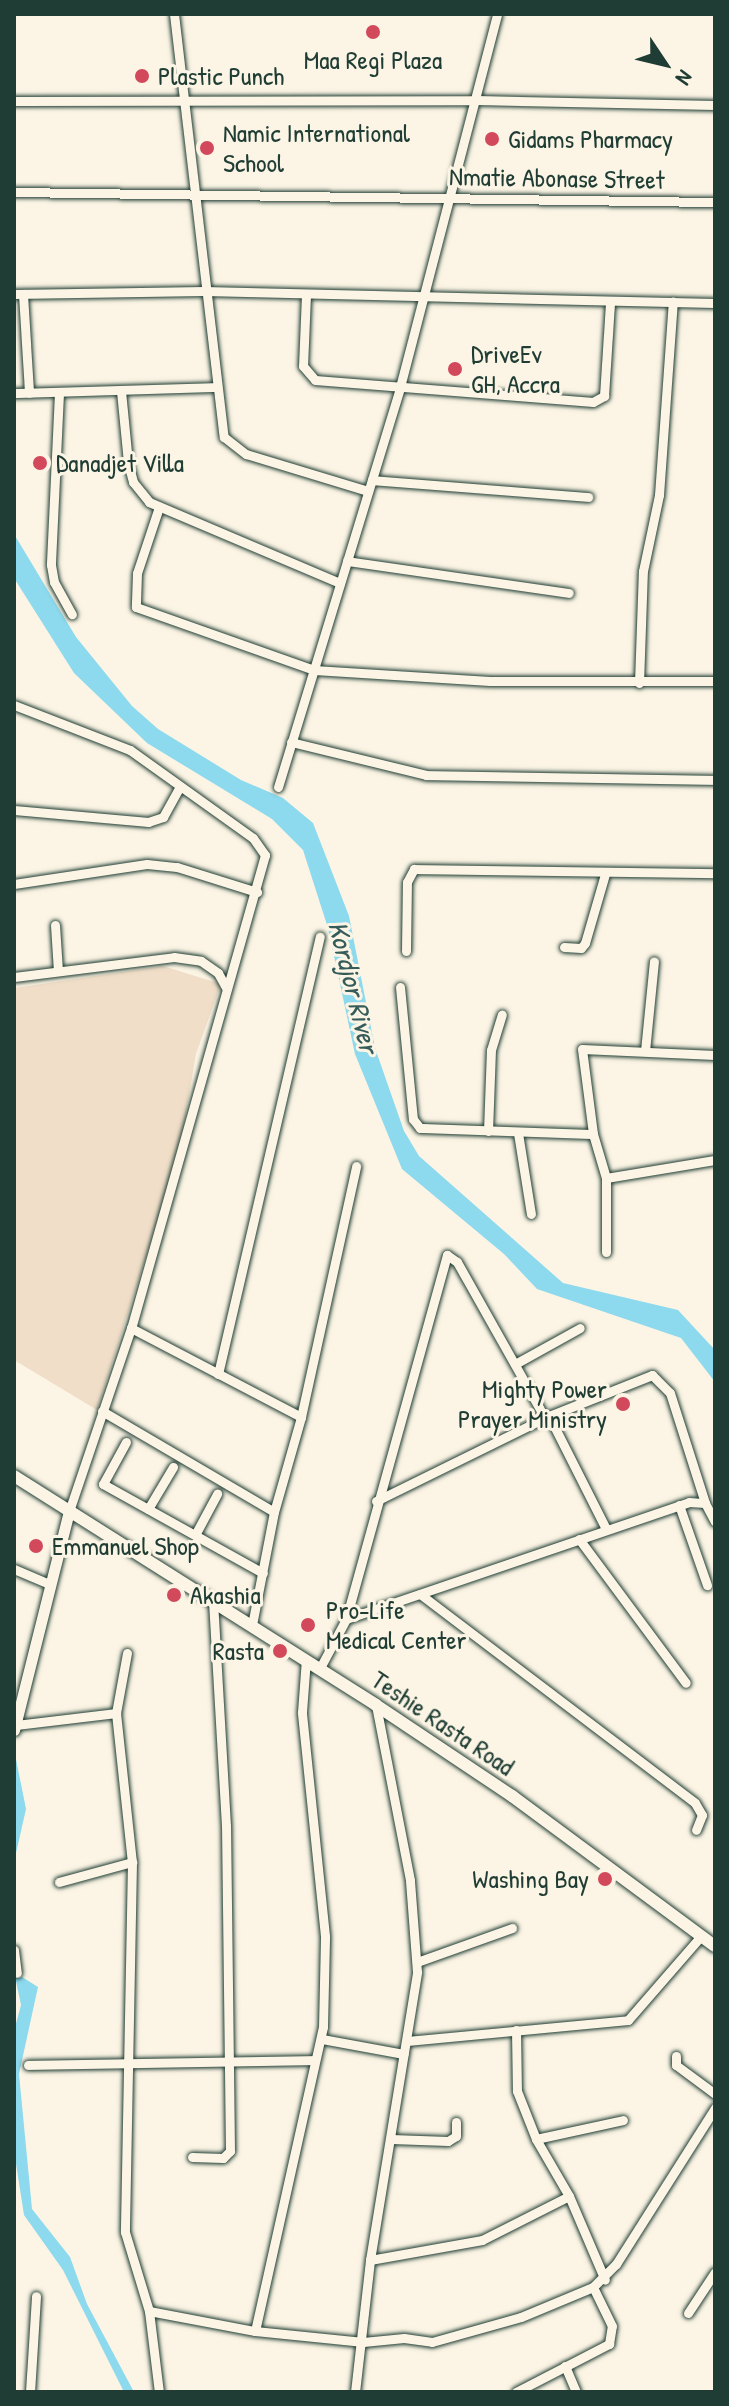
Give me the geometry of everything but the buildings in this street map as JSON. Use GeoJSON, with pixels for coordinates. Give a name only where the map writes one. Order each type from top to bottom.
{"type":"FeatureCollection","features":[{"type":"Feature","properties":{"kind":"main road","name":"Teshie Rasta Road"},"geometry":{"type":"LineString","coordinates":[[14,1476],[306,1659],[512,1796],[715,1946]]}},
{"type":"Feature","properties":{"kind":"street"},"geometry":{"type":"LineString","coordinates":[[174,14],[192,196],[224,437],[236,450],[368,491]]}},
{"type":"Feature","properties":{"kind":"street"},"geometry":{"type":"LineString","coordinates":[[278,787],[400,387],[452,198],[497,14]]}},
{"type":"Feature","properties":{"kind":"street"},"geometry":{"type":"LineString","coordinates":[[14,101],[476,100],[715,105]]}},
{"type":"Feature","properties":{"kind":"street","name":"Nmatie Abonase Street"},"geometry":{"type":"LineString","coordinates":[[14,192],[715,202]]}},
{"type":"Feature","properties":{"kind":"street"},"geometry":{"type":"LineString","coordinates":[[29,393],[18,294],[204,291],[715,303]]}},
{"type":"Feature","properties":{"kind":"street"},"geometry":{"type":"LineString","coordinates":[[306,295],[306,374],[315,380],[598,400],[604,396],[610,302]]}},
{"type":"Feature","properties":{"kind":"street"},"geometry":{"type":"LineString","coordinates":[[639,683],[643,571],[659,495],[673,302]]}},
{"type":"Feature","properties":{"kind":"street"},"geometry":{"type":"LineString","coordinates":[[14,393],[216,387]]}},
{"type":"Feature","properties":{"kind":"street"},"geometry":{"type":"LineString","coordinates":[[121,391],[133,482],[158,510],[340,583]]}},
{"type":"Feature","properties":{"kind":"street"},"geometry":{"type":"LineString","coordinates":[[59,393],[51,565],[72,614]]}},
{"type":"Feature","properties":{"kind":"street"},"geometry":{"type":"LineString","coordinates":[[372,480],[588,497]]}},
{"type":"Feature","properties":{"kind":"street"},"geometry":{"type":"LineString","coordinates":[[158,510],[137,573],[136,607],[314,670],[639,683],[715,681]]}},
{"type":"Feature","properties":{"kind":"street"},"geometry":{"type":"LineString","coordinates":[[347,561],[569,593]]}},
{"type":"Feature","properties":{"kind":"street"},"geometry":{"type":"LineString","coordinates":[[14,705],[130,750],[259,845],[265,855],[131,1328],[47,1583],[15,1727],[116,1713]]}},
{"type":"Feature","properties":{"kind":"street"},"geometry":{"type":"LineString","coordinates":[[291,742],[426,775],[715,780]]}},
{"type":"Feature","properties":{"kind":"street"},"geometry":{"type":"LineString","coordinates":[[14,810],[148,822],[163,817],[179,788]]}},
{"type":"Feature","properties":{"kind":"street"},"geometry":{"type":"LineString","coordinates":[[14,884],[147,864],[177,867],[257,892]]}},
{"type":"Feature","properties":{"kind":"street"},"geometry":{"type":"LineString","coordinates":[[406,951],[407,882],[414,869],[605,874],[715,873]]}},
{"type":"Feature","properties":{"kind":"street"},"geometry":{"type":"LineString","coordinates":[[564,947],[585,943],[605,874]]}},
{"type":"Feature","properties":{"kind":"street"},"geometry":{"type":"LineString","coordinates":[[55,925],[58,971]]}},
{"type":"Feature","properties":{"kind":"street"},"geometry":{"type":"LineString","coordinates":[[218,1374],[320,937]]}},
{"type":"Feature","properties":{"kind":"street"},"geometry":{"type":"LineString","coordinates":[[14,977],[174,957],[201,961],[218,973],[227,989]]}},
{"type":"Feature","properties":{"kind":"street"},"geometry":{"type":"LineString","coordinates":[[645,1051],[654,961]]}},
{"type":"Feature","properties":{"kind":"street"},"geometry":{"type":"LineString","coordinates":[[400,987],[413,1119],[426,1130],[593,1134]]}},
{"type":"Feature","properties":{"kind":"street"},"geometry":{"type":"LineString","coordinates":[[488,1131],[491,1050],[502,1015]]}},
{"type":"Feature","properties":{"kind":"street"},"geometry":{"type":"LineString","coordinates":[[606,1252],[606,1178],[593,1134],[582,1049],[715,1055]]}},
{"type":"Feature","properties":{"kind":"street"},"geometry":{"type":"LineString","coordinates":[[518,1133],[531,1214]]}},
{"type":"Feature","properties":{"kind":"street"},"geometry":{"type":"LineString","coordinates":[[606,1178],[715,1160]]}},
{"type":"Feature","properties":{"kind":"street"},"geometry":{"type":"LineString","coordinates":[[252,1625],[274,1512],[301,1417],[356,1166]]}},
{"type":"Feature","properties":{"kind":"street"},"geometry":{"type":"LineString","coordinates":[[320,1668],[346,1619],[376,1501],[447,1255],[457,1262],[547,1417],[606,1529]]}},
{"type":"Feature","properties":{"kind":"street"},"geometry":{"type":"LineString","coordinates":[[131,1328],[301,1417]]}},
{"type":"Feature","properties":{"kind":"street"},"geometry":{"type":"LineString","coordinates":[[515,1364],[580,1328]]}},
{"type":"Feature","properties":{"kind":"street"},"geometry":{"type":"LineString","coordinates":[[376,1501],[629,1380],[658,1377],[670,1393],[705,1503],[715,1522]]}},
{"type":"Feature","properties":{"kind":"street"},"geometry":{"type":"LineString","coordinates":[[102,1411],[274,1512]]}},
{"type":"Feature","properties":{"kind":"street"},"geometry":{"type":"LineString","coordinates":[[126,1442],[102,1482],[263,1573]]}},
{"type":"Feature","properties":{"kind":"street"},"geometry":{"type":"LineString","coordinates":[[148,1509],[173,1467]]}},
{"type":"Feature","properties":{"kind":"street"},"geometry":{"type":"LineString","coordinates":[[195,1535],[217,1494]]}},
{"type":"Feature","properties":{"kind":"street"},"geometry":{"type":"LineString","coordinates":[[346,1619],[679,1505],[705,1503]]}},
{"type":"Feature","properties":{"kind":"street"},"geometry":{"type":"LineString","coordinates":[[679,1505],[707,1585]]}},
{"type":"Feature","properties":{"kind":"street"},"geometry":{"type":"LineString","coordinates":[[579,1539],[686,1683]]}},
{"type":"Feature","properties":{"kind":"street"},"geometry":{"type":"LineString","coordinates":[[14,1569],[47,1583]]}},
{"type":"Feature","properties":{"kind":"street"},"geometry":{"type":"LineString","coordinates":[[420,1594],[695,1803],[702,1815],[696,1830]]}},
{"type":"Feature","properties":{"kind":"street"},"geometry":{"type":"LineString","coordinates":[[192,2157],[229,2154],[231,2061],[226,1826],[213,1600]]}},
{"type":"Feature","properties":{"kind":"street"},"geometry":{"type":"LineString","coordinates":[[127,1653],[116,1713],[132,1862],[125,2232],[149,2311],[159,2392]]}},
{"type":"Feature","properties":{"kind":"street"},"geometry":{"type":"LineString","coordinates":[[255,2331],[322,2039],[325,1936],[302,1712],[306,1659]]}},
{"type":"Feature","properties":{"kind":"street"},"geometry":{"type":"LineString","coordinates":[[355,2392],[370,2260],[407,2041],[417,1962],[410,1880],[376,1705]]}},
{"type":"Feature","properties":{"kind":"street"},"geometry":{"type":"LineString","coordinates":[[59,1882],[132,1862]]}},
{"type":"Feature","properties":{"kind":"street"},"geometry":{"type":"LineString","coordinates":[[417,1962],[512,1928]]}},
{"type":"Feature","properties":{"kind":"street"},"geometry":{"type":"LineString","coordinates":[[407,2041],[628,2020],[701,1936]]}},
{"type":"Feature","properties":{"kind":"street"},"geometry":{"type":"LineString","coordinates":[[14,1950],[17,1973]]}},
{"type":"Feature","properties":{"kind":"street"},"geometry":{"type":"LineString","coordinates":[[516,2030],[517,2091],[536,2139],[569,2196],[605,2280]]}},
{"type":"Feature","properties":{"kind":"street"},"geometry":{"type":"LineString","coordinates":[[322,2039],[404,2054]]}},
{"type":"Feature","properties":{"kind":"street"},"geometry":{"type":"LineString","coordinates":[[676,2056],[676,2065],[715,2094]]}},
{"type":"Feature","properties":{"kind":"street"},"geometry":{"type":"LineString","coordinates":[[28,2065],[315,2060]]}},
{"type":"Feature","properties":{"kind":"street"},"geometry":{"type":"LineString","coordinates":[[149,2311],[255,2331],[363,2342],[404,2338],[432,2342],[465,2335],[605,2280],[715,2108]]}},
{"type":"Feature","properties":{"kind":"street"},"geometry":{"type":"LineString","coordinates":[[536,2139],[623,2120]]}},
{"type":"Feature","properties":{"kind":"street"},"geometry":{"type":"LineString","coordinates":[[391,2139],[442,2143],[456,2136],[456,2122]]}},
{"type":"Feature","properties":{"kind":"street"},"geometry":{"type":"LineString","coordinates":[[370,2260],[482,2240],[569,2196]]}},
{"type":"Feature","properties":{"kind":"street"},"geometry":{"type":"LineString","coordinates":[[688,2313],[715,2272]]}},
{"type":"Feature","properties":{"kind":"street"},"geometry":{"type":"LineString","coordinates":[[516,2392],[601,2350],[612,2338],[593,2287]]}},
{"type":"Feature","properties":{"kind":"street"},"geometry":{"type":"LineString","coordinates":[[30,2392],[36,2296]]}},
{"type":"Feature","properties":{"kind":"street"},"geometry":{"type":"LineString","coordinates":[[565,2366],[576,2392]]}},
{"type":"Feature","properties":{"kind":"shaded area"},"geometry":{"type":"Polygon","coordinates":[[[163,966],[221,984],[196,1054],[179,1153],[97,1410],[14,1360],[14,988],[163,966]]]}},
{"type":"Feature","properties":{"kind":"water","name":"Kordjor River"},"geometry":{"type":"Polygon","coordinates":[[[14,534],[76,637],[132,706],[158,729],[241,780],[283,798],[313,823],[349,916],[375,1048],[404,1131],[419,1156],[563,1283],[678,1310],[715,1350],[715,1382],[681,1338],[537,1289],[504,1254],[402,1169],[355,1054],[328,928],[303,850],[272,819],[147,743],[74,673],[14,578],[14,534]]]}},
{"type":"Feature","properties":{"kind":"water"},"geometry":{"type":"Polygon","coordinates":[[[14,1749],[26,1809],[14,1862],[14,1749]]]}},
{"type":"Feature","properties":{"kind":"water"},"geometry":{"type":"Polygon","coordinates":[[[14,1972],[38,1987],[19,2074],[32,2209],[70,2257],[87,2304],[134,2392],[124,2392],[63,2270],[24,2215],[14,2151],[14,2031],[21,2005],[14,1972]]]}},
{"type":"Feature","properties":{"kind":"place","name":"Maa Regi Plaza"},"geometry":{"type":"Point","coordinates":[373,32]}},
{"type":"Feature","properties":{"kind":"place","name":"Plastic Punch"},"geometry":{"type":"Point","coordinates":[142,76]}},
{"type":"Feature","properties":{"kind":"place","name":"Gidams Pharmacy"},"geometry":{"type":"Point","coordinates":[492,139]}},
{"type":"Feature","properties":{"kind":"place","name":"Namic International School"},"geometry":{"type":"Point","coordinates":[207,148]}},
{"type":"Feature","properties":{"kind":"place","name":"DriveEv GH, Accra"},"geometry":{"type":"Point","coordinates":[455,369]}},
{"type":"Feature","properties":{"kind":"place","name":"Danadjet Villa"},"geometry":{"type":"Point","coordinates":[40,463]}},
{"type":"Feature","properties":{"kind":"place","name":"Mighty Power Prayer Ministry"},"geometry":{"type":"Point","coordinates":[623,1404]}},
{"type":"Feature","properties":{"kind":"place","name":"Emmanuel Shop"},"geometry":{"type":"Point","coordinates":[36,1546]}},
{"type":"Feature","properties":{"kind":"place","name":"Akashia"},"geometry":{"type":"Point","coordinates":[174,1595]}},
{"type":"Feature","properties":{"kind":"place","name":"Pro-Life Medical Center"},"geometry":{"type":"Point","coordinates":[308,1625]}},
{"type":"Feature","properties":{"kind":"place","name":"Rasta"},"geometry":{"type":"Point","coordinates":[280,1651]}},
{"type":"Feature","properties":{"kind":"place","name":"Washing Bay"},"geometry":{"type":"Point","coordinates":[605,1879]}}]}
